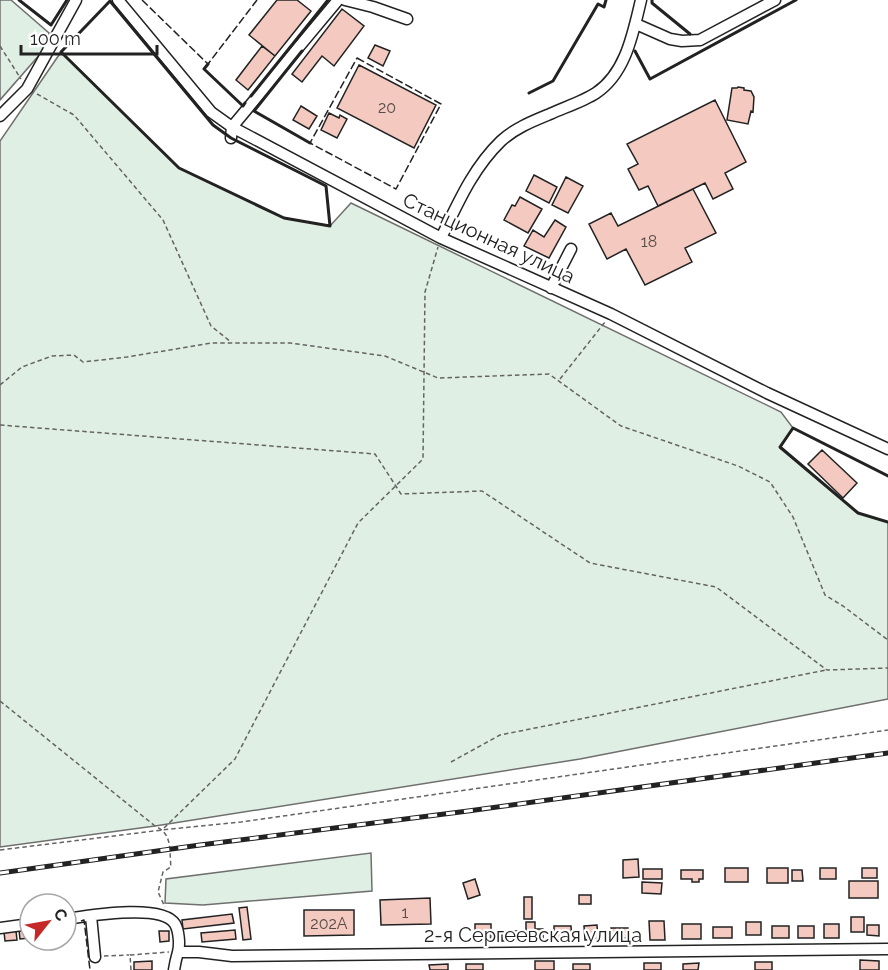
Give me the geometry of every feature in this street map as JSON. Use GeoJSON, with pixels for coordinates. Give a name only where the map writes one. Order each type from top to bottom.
{"type":"FeatureCollection","features":[{"type":"Feature","properties":{"kind":"street"},"geometry":{"type":"LineString","coordinates":[[0,116],[27,89],[76,0]]}},
{"type":"Feature","properties":{"kind":"street","name":"Станционная улица"},"geometry":{"type":"LineString","coordinates":[[118,0],[211,112],[232,132],[441,238],[611,314],[766,393],[888,449]]}},
{"type":"Feature","properties":{"kind":"street"},"geometry":{"type":"LineString","coordinates":[[232,132],[338,0]]}},
{"type":"Feature","properties":{"kind":"street"},"geometry":{"type":"LineString","coordinates":[[345,0],[407,19]]}},
{"type":"Feature","properties":{"kind":"street"},"geometry":{"type":"LineString","coordinates":[[441,238],[467,184],[503,139],[522,127],[596,93],[614,76],[626,53],[642,0]]}},
{"type":"Feature","properties":{"kind":"street"},"geometry":{"type":"LineString","coordinates":[[636,24],[670,39],[700,40],[775,0]]}},
{"type":"Feature","properties":{"kind":"street"},"geometry":{"type":"LineString","coordinates":[[551,288],[571,249]]}},
{"type":"Feature","properties":{"kind":"street"},"geometry":{"type":"LineString","coordinates":[[78,918],[139,912],[173,921],[179,946],[174,970]]}},
{"type":"Feature","properties":{"kind":"street"},"geometry":{"type":"LineString","coordinates":[[91,916],[95,957]]}},
{"type":"Feature","properties":{"kind":"street"},"geometry":{"type":"LineString","coordinates":[[0,928],[18,926]]}},
{"type":"Feature","properties":{"kind":"street","name":"2-я Сергеевская улица"},"geometry":{"type":"LineString","coordinates":[[179,952],[232,956],[888,949]]}},
{"type":"Feature","properties":{"kind":"path"},"geometry":{"type":"LineString","coordinates":[[0,46],[27,89],[74,115],[163,220],[212,326],[232,343]]}},
{"type":"Feature","properties":{"kind":"path"},"geometry":{"type":"LineString","coordinates":[[162,830],[235,759],[358,523],[423,459],[425,292],[441,238]]}},
{"type":"Feature","properties":{"kind":"path"},"geometry":{"type":"LineString","coordinates":[[559,381],[611,314]]}},
{"type":"Feature","properties":{"kind":"path"},"geometry":{"type":"LineString","coordinates":[[0,385],[22,367],[52,356],[74,355],[83,362],[213,343],[290,343],[385,356],[438,378],[549,374],[621,426],[738,466],[770,482],[793,517],[825,595],[888,640]]}},
{"type":"Feature","properties":{"kind":"path"},"geometry":{"type":"LineString","coordinates":[[0,425],[375,454],[401,494],[482,491],[590,563],[716,587],[826,670]]}},
{"type":"Feature","properties":{"kind":"path"},"geometry":{"type":"LineString","coordinates":[[451,762],[500,735],[826,670],[888,668]]}},
{"type":"Feature","properties":{"kind":"path"},"geometry":{"type":"LineString","coordinates":[[0,701],[168,836],[171,867],[163,872],[158,892],[173,921]]}},
{"type":"Feature","properties":{"kind":"path"},"geometry":{"type":"LineString","coordinates":[[0,850],[241,822],[888,730]]}},
{"type":"Feature","properties":{"kind":"path"},"geometry":{"type":"LineString","coordinates":[[95,957],[179,952]]}},
{"type":"Feature","properties":{"kind":"path"},"geometry":{"type":"LineString","coordinates":[[130,955],[131,970]]}},
{"type":"Feature","properties":{"kind":"green space"},"geometry":{"type":"Polygon","coordinates":[[[0,0],[11,0],[49,33],[41,53],[0,100],[0,0]]]}},
{"type":"Feature","properties":{"kind":"green space"},"geometry":{"type":"Polygon","coordinates":[[[61,52],[179,168],[284,218],[330,226],[351,203],[781,412],[793,428],[780,448],[858,513],[888,522],[888,699],[580,759],[155,826],[0,847],[0,141],[61,52]]]}},
{"type":"Feature","properties":{"kind":"green space"},"geometry":{"type":"Polygon","coordinates":[[[371,853],[372,891],[203,905],[165,903],[166,879],[371,853]]]}},
{"type":"Feature","properties":{"kind":"building"},"geometry":{"type":"Polygon","coordinates":[[[277,0],[297,0],[311,11],[275,56],[249,35],[277,0]]]}},
{"type":"Feature","properties":{"kind":"building"},"geometry":{"type":"Polygon","coordinates":[[[342,9],[364,26],[334,66],[322,56],[302,82],[292,74],[342,9]]]}},
{"type":"Feature","properties":{"kind":"building"},"geometry":{"type":"Polygon","coordinates":[[[375,45],[390,51],[383,66],[368,58],[375,45]]]}},
{"type":"Feature","properties":{"kind":"building"},"geometry":{"type":"Polygon","coordinates":[[[262,46],[275,56],[248,90],[236,80],[262,46]]]}},
{"type":"Feature","properties":{"kind":"building"},"geometry":{"type":"Polygon","coordinates":[[[359,65],[436,105],[414,148],[337,108],[359,65]]]}},
{"type":"Feature","properties":{"kind":"building"},"geometry":{"type":"Polygon","coordinates":[[[738,87],[751,91],[754,97],[753,112],[751,111],[748,124],[727,120],[732,88],[738,87]]]}},
{"type":"Feature","properties":{"kind":"building"},"geometry":{"type":"Polygon","coordinates":[[[715,100],[746,162],[725,173],[733,189],[713,199],[705,183],[658,206],[648,186],[639,190],[628,169],[638,164],[627,144],[715,100]]]}},
{"type":"Feature","properties":{"kind":"building"},"geometry":{"type":"Polygon","coordinates":[[[301,106],[317,116],[309,129],[293,120],[301,106]]]}},
{"type":"Feature","properties":{"kind":"building"},"geometry":{"type":"Polygon","coordinates":[[[329,113],[347,119],[337,138],[321,130],[329,113]]]}},
{"type":"Feature","properties":{"kind":"building"},"geometry":{"type":"Polygon","coordinates":[[[534,175],[557,187],[549,203],[526,191],[534,175]]]}},
{"type":"Feature","properties":{"kind":"building"},"geometry":{"type":"Polygon","coordinates":[[[566,177],[583,186],[568,213],[552,205],[566,177]]]}},
{"type":"Feature","properties":{"kind":"building"},"geometry":{"type":"Polygon","coordinates":[[[693,189],[716,233],[685,248],[692,262],[645,285],[626,249],[607,259],[589,224],[611,213],[618,226],[693,189]]]}},
{"type":"Feature","properties":{"kind":"building"},"geometry":{"type":"Polygon","coordinates":[[[520,197],[542,209],[528,233],[504,220],[512,205],[515,206],[520,197]]]}},
{"type":"Feature","properties":{"kind":"building"},"geometry":{"type":"Polygon","coordinates":[[[555,220],[566,227],[549,258],[524,246],[533,230],[544,237],[555,220]]]}},
{"type":"Feature","properties":{"kind":"building"},"geometry":{"type":"Polygon","coordinates":[[[822,450],[857,483],[843,498],[808,464],[822,450]]]}},
{"type":"Feature","properties":{"kind":"building"},"geometry":{"type":"Polygon","coordinates":[[[638,859],[639,877],[623,878],[623,860],[638,859]]]}},
{"type":"Feature","properties":{"kind":"building"},"geometry":{"type":"Polygon","coordinates":[[[725,868],[748,868],[748,882],[725,882],[725,868]]]}},
{"type":"Feature","properties":{"kind":"building"},"geometry":{"type":"Polygon","coordinates":[[[767,868],[788,868],[788,883],[767,883],[767,868]]]}},
{"type":"Feature","properties":{"kind":"building"},"geometry":{"type":"Polygon","coordinates":[[[820,868],[836,868],[836,879],[820,879],[820,868]]]}},
{"type":"Feature","properties":{"kind":"building"},"geometry":{"type":"Polygon","coordinates":[[[862,868],[877,868],[877,878],[862,878],[862,868]]]}},
{"type":"Feature","properties":{"kind":"building"},"geometry":{"type":"Polygon","coordinates":[[[643,869],[662,869],[662,879],[643,879],[643,869]]]}},
{"type":"Feature","properties":{"kind":"building"},"geometry":{"type":"Polygon","coordinates":[[[681,870],[703,870],[703,879],[699,879],[699,882],[692,882],[692,879],[681,879],[681,870]]]}},
{"type":"Feature","properties":{"kind":"building"},"geometry":{"type":"Polygon","coordinates":[[[792,870],[802,870],[803,881],[792,881],[792,870]]]}},
{"type":"Feature","properties":{"kind":"building"},"geometry":{"type":"Polygon","coordinates":[[[475,879],[480,895],[468,899],[463,883],[475,879]]]}},
{"type":"Feature","properties":{"kind":"building"},"geometry":{"type":"Polygon","coordinates":[[[849,881],[878,881],[878,898],[849,898],[849,881]]]}},
{"type":"Feature","properties":{"kind":"building"},"geometry":{"type":"Polygon","coordinates":[[[642,882],[662,883],[661,894],[642,893],[642,882]]]}},
{"type":"Feature","properties":{"kind":"building"},"geometry":{"type":"Polygon","coordinates":[[[579,895],[591,895],[591,904],[579,904],[579,895]]]}},
{"type":"Feature","properties":{"kind":"building"},"geometry":{"type":"Polygon","coordinates":[[[524,897],[532,897],[532,919],[524,919],[524,897]]]}},
{"type":"Feature","properties":{"kind":"building"},"geometry":{"type":"Polygon","coordinates":[[[430,898],[431,924],[381,925],[380,900],[430,898]]]}},
{"type":"Feature","properties":{"kind":"building"},"geometry":{"type":"Polygon","coordinates":[[[247,907],[251,939],[243,940],[239,908],[247,907]]]}},
{"type":"Feature","properties":{"kind":"building"},"geometry":{"type":"Polygon","coordinates":[[[304,910],[354,910],[354,935],[304,936],[304,910]]]}},
{"type":"Feature","properties":{"kind":"building"},"geometry":{"type":"Polygon","coordinates":[[[232,914],[234,923],[183,929],[182,920],[232,914]]]}},
{"type":"Feature","properties":{"kind":"building"},"geometry":{"type":"Polygon","coordinates":[[[851,917],[864,917],[864,932],[851,932],[851,917]]]}},
{"type":"Feature","properties":{"kind":"building"},"geometry":{"type":"Polygon","coordinates":[[[649,921],[664,921],[665,940],[650,940],[649,921]]]}},
{"type":"Feature","properties":{"kind":"building"},"geometry":{"type":"Polygon","coordinates":[[[526,922],[535,922],[535,929],[543,929],[543,940],[526,940],[526,922]]]}},
{"type":"Feature","properties":{"kind":"building"},"geometry":{"type":"Polygon","coordinates":[[[746,922],[761,922],[761,935],[746,935],[746,922]]]}},
{"type":"Feature","properties":{"kind":"building"},"geometry":{"type":"Polygon","coordinates":[[[475,924],[491,924],[491,942],[475,942],[475,924]]]}},
{"type":"Feature","properties":{"kind":"building"},"geometry":{"type":"Polygon","coordinates":[[[682,924],[701,924],[701,939],[682,939],[682,924]]]}},
{"type":"Feature","properties":{"kind":"building"},"geometry":{"type":"Polygon","coordinates":[[[824,924],[839,924],[839,938],[824,938],[824,924]]]}},
{"type":"Feature","properties":{"kind":"building"},"geometry":{"type":"Polygon","coordinates":[[[597,925],[598,939],[585,940],[584,926],[597,925]]]}},
{"type":"Feature","properties":{"kind":"building"},"geometry":{"type":"Polygon","coordinates":[[[867,925],[879,925],[879,936],[867,935],[867,925]]]}},
{"type":"Feature","properties":{"kind":"building"},"geometry":{"type":"Polygon","coordinates":[[[554,926],[571,926],[572,941],[554,941],[554,926]]]}},
{"type":"Feature","properties":{"kind":"building"},"geometry":{"type":"Polygon","coordinates":[[[772,926],[789,926],[789,938],[772,938],[772,926]]]}},
{"type":"Feature","properties":{"kind":"building"},"geometry":{"type":"Polygon","coordinates":[[[798,926],[814,926],[814,938],[798,938],[798,926]]]}},
{"type":"Feature","properties":{"kind":"building"},"geometry":{"type":"Polygon","coordinates":[[[713,927],[732,927],[732,938],[713,938],[713,927]]]}},
{"type":"Feature","properties":{"kind":"building"},"geometry":{"type":"Polygon","coordinates":[[[611,928],[628,928],[628,938],[612,938],[611,928]]]}},
{"type":"Feature","properties":{"kind":"building"},"geometry":{"type":"Polygon","coordinates":[[[235,930],[236,939],[202,942],[201,933],[235,930]]]}},
{"type":"Feature","properties":{"kind":"building"},"geometry":{"type":"Polygon","coordinates":[[[16,931],[17,940],[5,941],[4,932],[16,931]]]}},
{"type":"Feature","properties":{"kind":"building"},"geometry":{"type":"Polygon","coordinates":[[[159,931],[169,931],[169,941],[160,942],[159,931]]]}},
{"type":"Feature","properties":{"kind":"building"},"geometry":{"type":"Polygon","coordinates":[[[502,931],[521,931],[521,941],[502,941],[502,931]]]}},
{"type":"Feature","properties":{"kind":"building"},"geometry":{"type":"Polygon","coordinates":[[[860,960],[879,961],[879,970],[860,970],[860,960]]]}},
{"type":"Feature","properties":{"kind":"building"},"geometry":{"type":"Polygon","coordinates":[[[152,961],[152,970],[134,970],[134,962],[152,961]]]}},
{"type":"Feature","properties":{"kind":"building"},"geometry":{"type":"Polygon","coordinates":[[[535,961],[554,961],[554,970],[535,970],[535,961]]]}},
{"type":"Feature","properties":{"kind":"building"},"geometry":{"type":"Polygon","coordinates":[[[755,962],[772,962],[772,970],[755,970],[755,962]]]}},
{"type":"Feature","properties":{"kind":"building"},"geometry":{"type":"Polygon","coordinates":[[[644,963],[661,963],[661,970],[644,970],[644,963]]]}},
{"type":"Feature","properties":{"kind":"building"},"geometry":{"type":"Polygon","coordinates":[[[699,963],[698,970],[683,970],[683,964],[699,963]]]}},
{"type":"Feature","properties":{"kind":"building"},"geometry":{"type":"Polygon","coordinates":[[[448,964],[448,970],[430,970],[429,965],[448,964]]]}},
{"type":"Feature","properties":{"kind":"building"},"geometry":{"type":"Polygon","coordinates":[[[466,964],[483,964],[483,970],[466,970],[466,964]]]}},
{"type":"Feature","properties":{"kind":"building"},"geometry":{"type":"Polygon","coordinates":[[[573,964],[590,964],[590,970],[573,970],[573,964]]]}},
{"type":"Feature","properties":{"kind":"railway"},"geometry":{"type":"LineString","coordinates":[[0,873],[888,753]]}},
{"type":"Feature","properties":{"kind":"fence"},"geometry":{"type":"LineString","coordinates":[[142,0],[208,64],[257,0]]}},
{"type":"Feature","properties":{"kind":"fence"},"geometry":{"type":"LineString","coordinates":[[357,58],[441,104],[396,189],[310,143],[357,58]]}},
{"type":"Feature","properties":{"kind":"fence"},"geometry":{"type":"LineString","coordinates":[[81,921],[84,920],[90,970]]}},
{"type":"Feature","properties":{"kind":"wall"},"geometry":{"type":"LineString","coordinates":[[19,0],[51,25],[67,0]]}},
{"type":"Feature","properties":{"kind":"wall"},"geometry":{"type":"LineString","coordinates":[[251,96],[328,0]]}},
{"type":"Feature","properties":{"kind":"wall"},"geometry":{"type":"LineString","coordinates":[[529,93],[553,81],[598,4],[604,7],[606,0]]}},
{"type":"Feature","properties":{"kind":"wall"},"geometry":{"type":"LineString","coordinates":[[652,0],[652,3],[690,34]]}},
{"type":"Feature","properties":{"kind":"wall"},"geometry":{"type":"LineString","coordinates":[[635,51],[650,79],[796,0]]}},
{"type":"Feature","properties":{"kind":"wall"},"geometry":{"type":"LineString","coordinates":[[110,1],[213,125],[231,138],[326,186],[330,226],[284,218],[179,168],[61,52],[110,1]]}},
{"type":"Feature","properties":{"kind":"wall"},"geometry":{"type":"LineString","coordinates":[[302,51],[254,111],[310,143]]}},
{"type":"Feature","properties":{"kind":"wall"},"geometry":{"type":"LineString","coordinates":[[208,64],[204,69],[243,106],[245,103]]}},
{"type":"Feature","properties":{"kind":"wall"},"geometry":{"type":"LineString","coordinates":[[888,476],[793,428],[780,447],[858,513],[888,522]]}}]}
